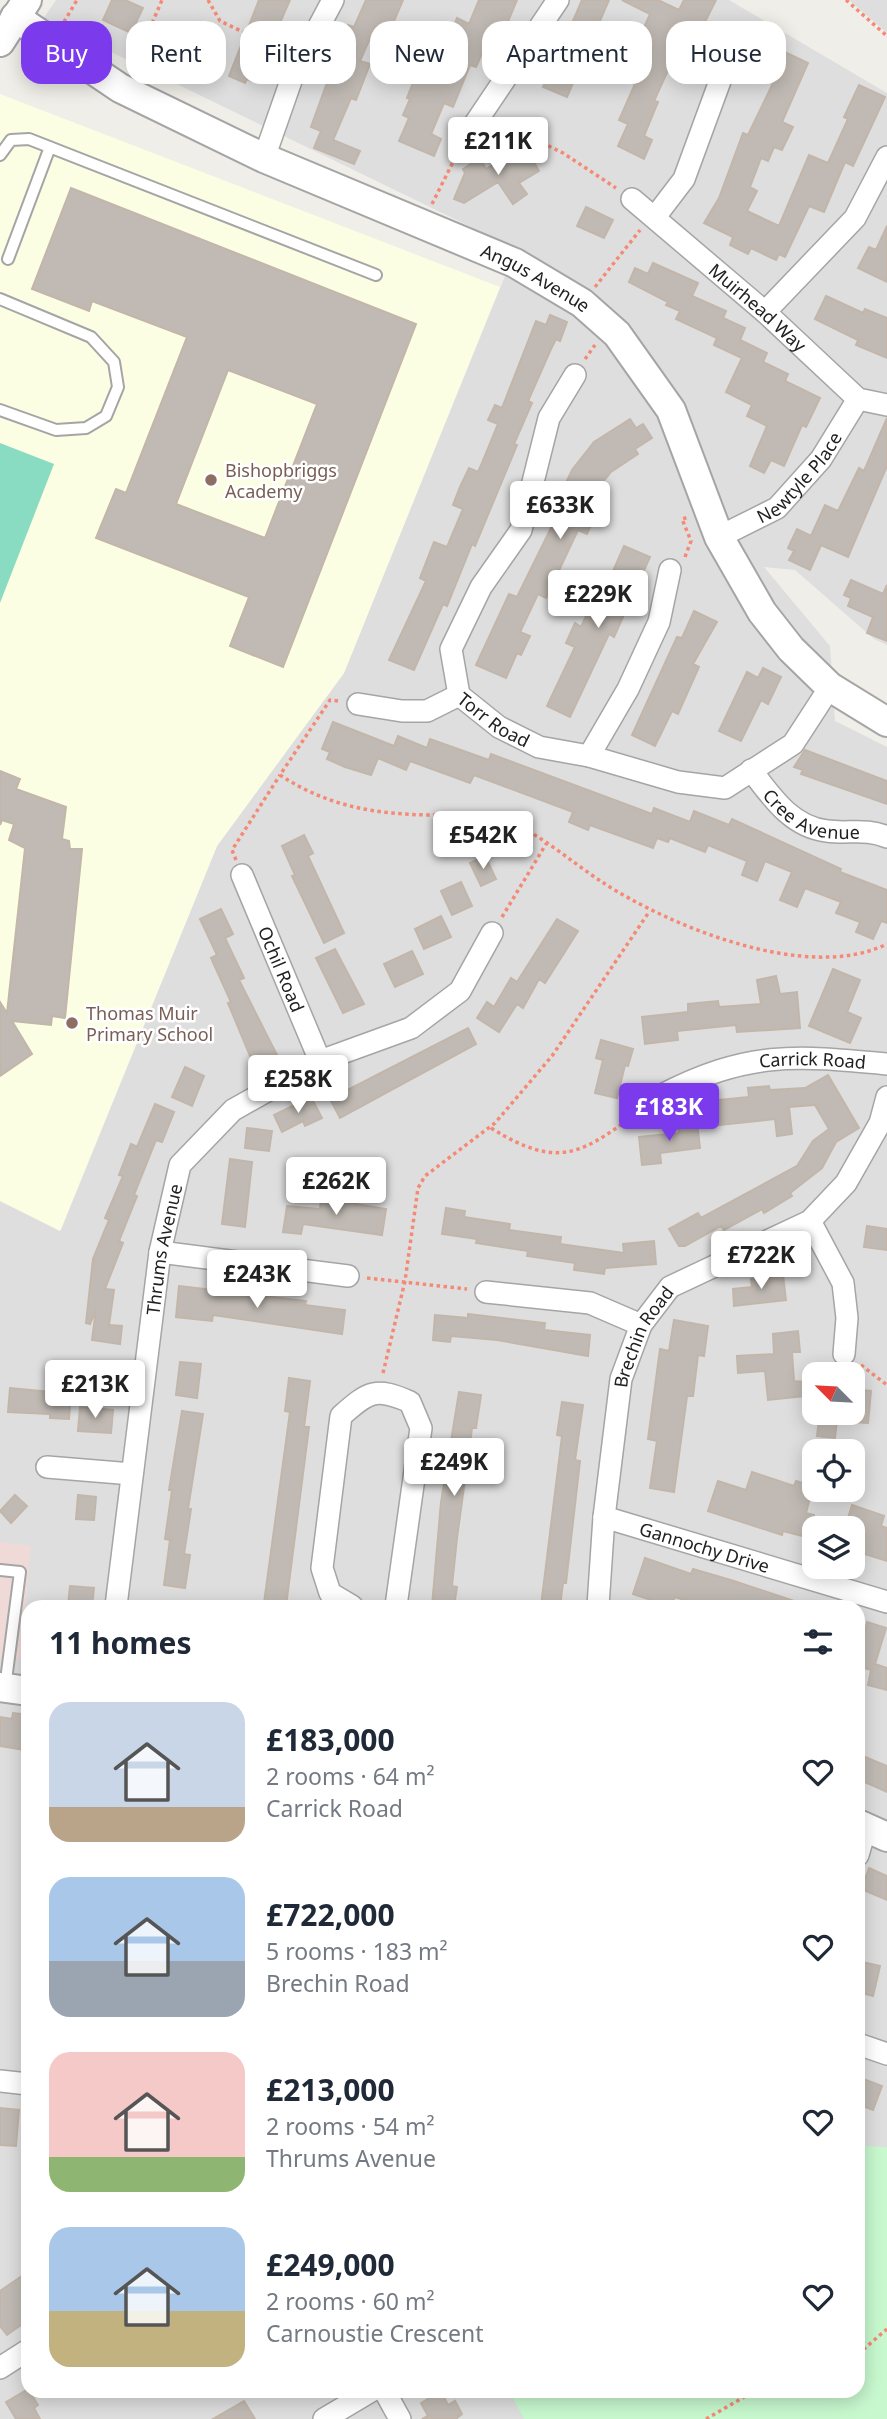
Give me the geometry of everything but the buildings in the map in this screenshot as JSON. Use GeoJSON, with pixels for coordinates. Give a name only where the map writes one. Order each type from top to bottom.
{"type":"FeatureCollection","features":[{"type":"Feature","properties":{"kind":"street"},"geometry":{"type":"LineString","coordinates":[[322,21],[333,0]]}},
{"type":"Feature","properties":{"kind":"street"},"geometry":{"type":"LineString","coordinates":[[470,131],[558,0]]}},
{"type":"Feature","properties":{"kind":"street"},"geometry":{"type":"LineString","coordinates":[[0,42],[21,9]]}},
{"type":"Feature","properties":{"kind":"street","name":"Angus Avenue"},"geometry":{"type":"LineString","coordinates":[[21,9],[120,88],[264,158],[515,263],[582,303],[617,334],[671,410],[719,537],[762,612],[791,649],[830,687],[887,722]]}},
{"type":"Feature","properties":{"kind":"street"},"geometry":{"type":"LineString","coordinates":[[264,158],[292,84]]}},
{"type":"Feature","properties":{"kind":"street"},"geometry":{"type":"LineString","coordinates":[[654,216],[684,178],[719,84]]}},
{"type":"Feature","properties":{"kind":"street"},"geometry":{"type":"LineString","coordinates":[[765,312],[855,218],[886,160]]}},
{"type":"Feature","properties":{"kind":"street","name":"Muirhead Way"},"geometry":{"type":"LineString","coordinates":[[632,199],[765,312],[858,399]]}},
{"type":"Feature","properties":{"kind":"street","name":"Torr Road"},"geometry":{"type":"LineString","coordinates":[[575,375],[549,418],[521,530],[481,587],[452,649],[459,695],[499,727],[539,747],[589,756],[678,782],[725,788],[793,744],[830,687]]}},
{"type":"Feature","properties":{"kind":"street"},"geometry":{"type":"LineString","coordinates":[[858,399],[887,405]]}},
{"type":"Feature","properties":{"kind":"street","name":"Newtyle Place"},"geometry":{"type":"LineString","coordinates":[[719,537],[777,508],[821,460],[858,399]]}},
{"type":"Feature","properties":{"kind":"street"},"geometry":{"type":"LineString","coordinates":[[589,756],[628,688],[659,622],[670,570]]}},
{"type":"Feature","properties":{"kind":"street"},"geometry":{"type":"LineString","coordinates":[[358,704],[427,711],[459,695]]}},
{"type":"Feature","properties":{"kind":"street","name":"Cree Avenue"},"geometry":{"type":"LineString","coordinates":[[751,770],[782,812],[824,831],[874,831],[887,837]]}},
{"type":"Feature","properties":{"kind":"street","name":"Ochil Road"},"geometry":{"type":"LineString","coordinates":[[242,875],[320,1061]]}},
{"type":"Feature","properties":{"kind":"street","name":"Thrums Avenue"},"geometry":{"type":"LineString","coordinates":[[117,1600],[160,1252],[180,1165],[233,1110],[320,1061],[411,1028],[460,990],[492,933]]}},
{"type":"Feature","properties":{"kind":"street","name":"Carrick Road"},"geometry":{"type":"LineString","coordinates":[[660,1096],[701,1075],[746,1061],[806,1056],[887,1064]]}},
{"type":"Feature","properties":{"kind":"street","name":"Brechin Road"},"geometry":{"type":"LineString","coordinates":[[598,1600],[604,1517],[621,1379],[641,1325],[670,1287],[810,1221],[846,1183],[880,1123],[887,1097]]}},
{"type":"Feature","properties":{"kind":"street"},"geometry":{"type":"LineString","coordinates":[[810,1221],[843,1283],[847,1318],[844,1354]]}},
{"type":"Feature","properties":{"kind":"street"},"geometry":{"type":"LineString","coordinates":[[160,1252],[348,1276]]}},
{"type":"Feature","properties":{"kind":"street"},"geometry":{"type":"LineString","coordinates":[[486,1292],[590,1303],[641,1325]]}},
{"type":"Feature","properties":{"kind":"street"},"geometry":{"type":"LineString","coordinates":[[342,1600],[330,1593],[322,1568],[341,1416],[363,1396],[385,1391],[411,1402],[421,1428],[397,1600]]}},
{"type":"Feature","properties":{"kind":"street"},"geometry":{"type":"LineString","coordinates":[[47,1467],[132,1474]]}},
{"type":"Feature","properties":{"kind":"street","name":"Gannochy Drive"},"geometry":{"type":"LineString","coordinates":[[604,1517],[887,1602]]}},
{"type":"Feature","properties":{"kind":"street"},"geometry":{"type":"LineString","coordinates":[[865,2046],[887,2054]]}},
{"type":"Feature","properties":{"kind":"street"},"geometry":{"type":"LineString","coordinates":[[0,2081],[21,2083]]}},
{"type":"Feature","properties":{"kind":"street"},"geometry":{"type":"LineString","coordinates":[[0,2368],[21,2354]]}},
{"type":"Feature","properties":{"kind":"street"},"geometry":{"type":"LineString","coordinates":[[324,2419],[359,2398]]}},
{"type":"Feature","properties":{"kind":"street"},"geometry":{"type":"LineString","coordinates":[[388,2398],[400,2419]]}},
{"type":"Feature","properties":{"kind":"lane"},"geometry":{"type":"LineString","coordinates":[[0,155],[6,144],[20,138],[50,147],[376,275]]}},
{"type":"Feature","properties":{"kind":"lane"},"geometry":{"type":"LineString","coordinates":[[8,259],[50,147]]}},
{"type":"Feature","properties":{"kind":"lane"},"geometry":{"type":"LineString","coordinates":[[0,299],[91,337],[114,362],[118,387],[106,416],[86,428],[56,430],[0,410]]}},
{"type":"Feature","properties":{"kind":"lane"},"geometry":{"type":"LineString","coordinates":[[0,1570],[20,1573],[11,1688]]}},
{"type":"Feature","properties":{"kind":"path"},"geometry":{"type":"LineString","coordinates":[[153,21],[162,0]]}},
{"type":"Feature","properties":{"kind":"path"},"geometry":{"type":"LineString","coordinates":[[208,0],[220,21],[240,30]]}},
{"type":"Feature","properties":{"kind":"path"},"geometry":{"type":"LineString","coordinates":[[846,0],[887,36]]}},
{"type":"Feature","properties":{"kind":"path"},"geometry":{"type":"LineString","coordinates":[[482,113],[563,153],[632,199]]}},
{"type":"Feature","properties":{"kind":"path"},"geometry":{"type":"LineString","coordinates":[[422,224],[453,158],[470,131]]}},
{"type":"Feature","properties":{"kind":"path"},"geometry":{"type":"LineString","coordinates":[[582,303],[654,216]]}},
{"type":"Feature","properties":{"kind":"path"},"geometry":{"type":"LineString","coordinates":[[575,375],[595,344],[587,336]]}},
{"type":"Feature","properties":{"kind":"path"},"geometry":{"type":"LineString","coordinates":[[670,570],[687,556],[691,541],[682,519],[708,508]]}},
{"type":"Feature","properties":{"kind":"path"},"geometry":{"type":"LineString","coordinates":[[242,875],[232,850],[279,775],[330,700],[358,704]]}},
{"type":"Feature","properties":{"kind":"path"},"geometry":{"type":"LineString","coordinates":[[279,775],[301,789],[345,806],[389,815],[493,816],[546,844],[649,911],[718,936],[815,958],[848,958],[887,944]]}},
{"type":"Feature","properties":{"kind":"path"},"geometry":{"type":"LineString","coordinates":[[492,933],[546,844]]}},
{"type":"Feature","properties":{"kind":"path"},"geometry":{"type":"LineString","coordinates":[[379,1392],[405,1280],[418,1188],[425,1176],[491,1128],[552,1056],[613,970],[649,911]]}},
{"type":"Feature","properties":{"kind":"path"},"geometry":{"type":"LineString","coordinates":[[491,1128],[529,1147],[570,1153],[596,1143],[660,1096]]}},
{"type":"Feature","properties":{"kind":"path"},"geometry":{"type":"LineString","coordinates":[[348,1276],[405,1280],[486,1292]]}},
{"type":"Feature","properties":{"kind":"path"},"geometry":{"type":"LineString","coordinates":[[844,1354],[887,1385]]}},
{"type":"Feature","properties":{"kind":"path"},"geometry":{"type":"LineString","coordinates":[[865,2348],[887,2329]]}},
{"type":"Feature","properties":{"kind":"path"},"geometry":{"type":"LineString","coordinates":[[706,2419],[742,2398]]}},
{"type":"Feature","properties":{"kind":"shaded area"},"geometry":{"type":"Polygon","coordinates":[[[56,0],[729,0],[765,21],[666,21],[666,84],[786,84],[786,34],[887,93],[887,645],[874,639],[795,570],[764,567],[830,646],[835,721],[887,747],[887,2419],[0,2419],[0,1201],[61,1230],[217,846],[344,673],[516,249],[177,84],[226,84],[226,21],[126,21],[126,59],[112,53],[112,21],[43,19],[56,0]]]}},
{"type":"Feature","properties":{"kind":"shaded area"},"geometry":{"type":"Polygon","coordinates":[[[849,0],[887,0],[887,33],[849,0]]]}},
{"type":"Feature","properties":{"kind":"shaded area","name":"Bishopbriggs Academy"},"geometry":{"type":"Polygon","coordinates":[[[0,94],[500,287],[344,673],[217,846],[60,1231],[0,1201],[0,94]]]}},
{"type":"Feature","properties":{"kind":"shaded area"},"geometry":{"type":"Polygon","coordinates":[[[0,1542],[31,1546],[26,1600],[21,1600],[20,1659],[0,1657],[0,1542]]]}},
{"type":"Feature","properties":{"kind":"green space"},"geometry":{"type":"Polygon","coordinates":[[[0,443],[54,464],[0,603],[0,443]]]}},
{"type":"Feature","properties":{"kind":"green space"},"geometry":{"type":"Polygon","coordinates":[[[865,2146],[887,2147],[887,2419],[524,2419],[513,2398],[865,2398],[865,2146]]]}},
{"type":"Feature","properties":{"kind":"place","name":"Bishopbriggs Academy"},"geometry":{"type":"Point","coordinates":[211,480]}},
{"type":"Feature","properties":{"kind":"place","name":"Thomas Muir Primary School"},"geometry":{"type":"Point","coordinates":[72,1023]}}]}
